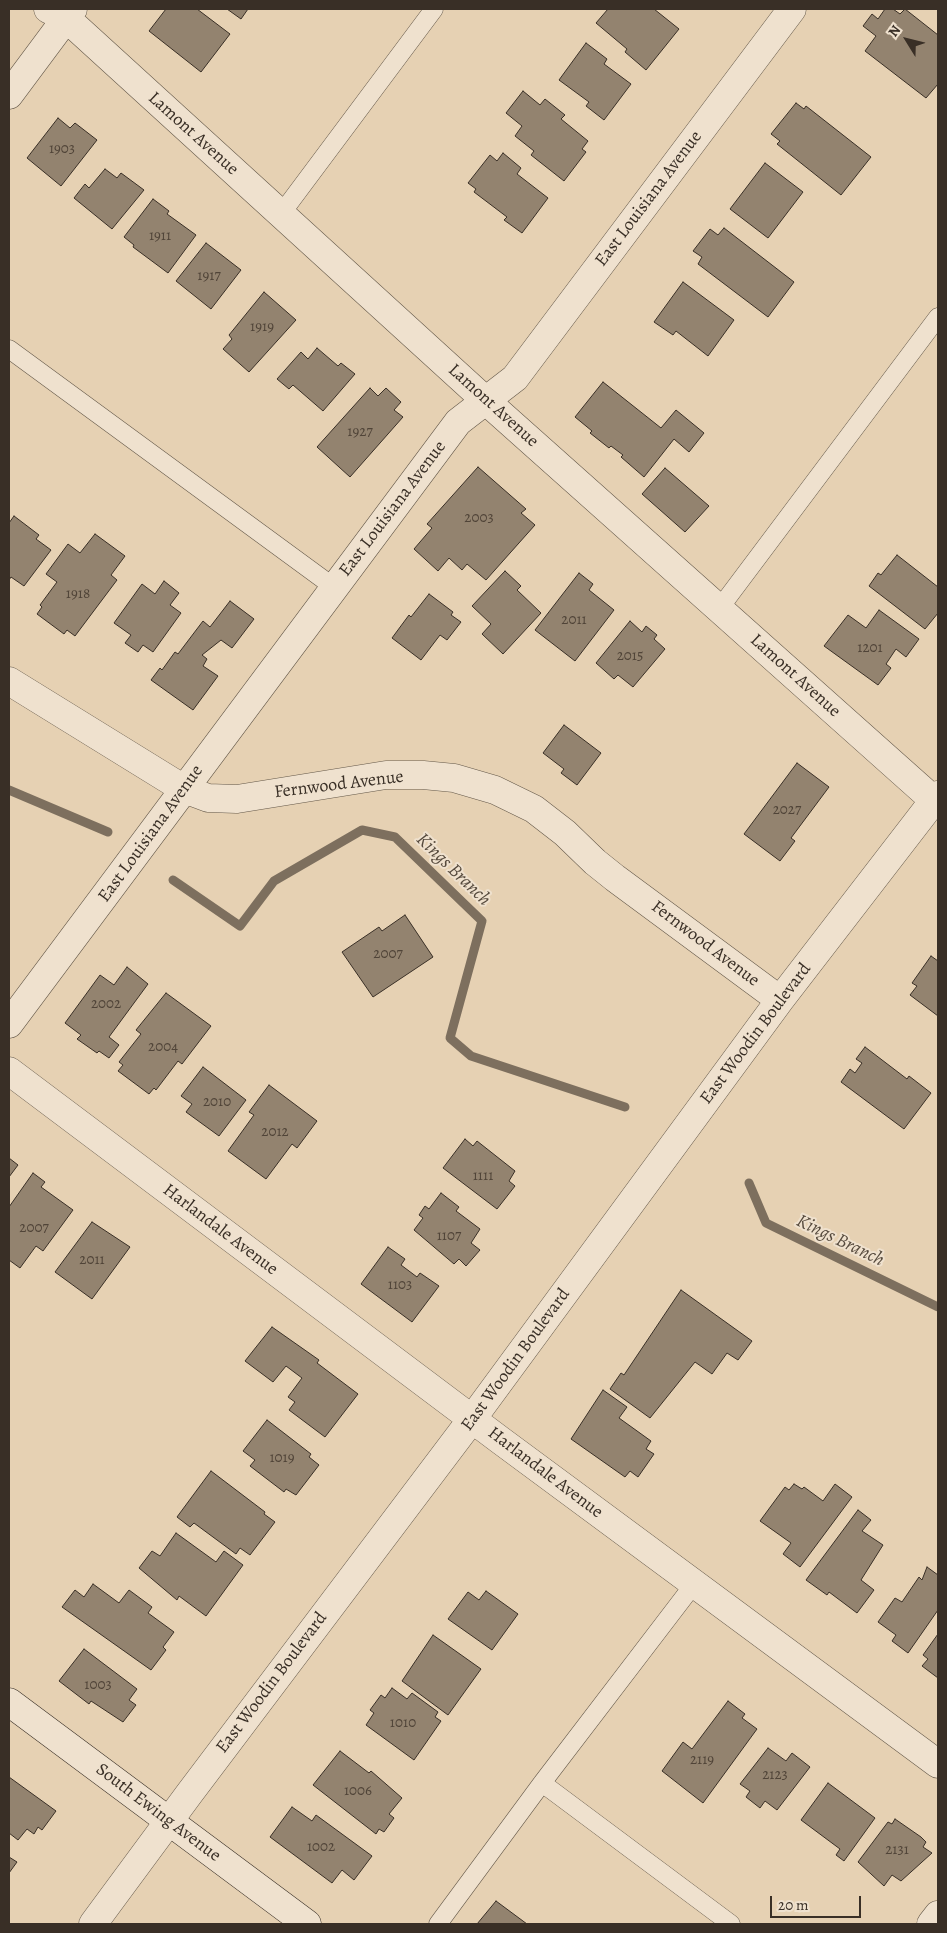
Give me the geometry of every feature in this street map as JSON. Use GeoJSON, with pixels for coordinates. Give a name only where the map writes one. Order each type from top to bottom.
{"type":"FeatureCollection","features":[{"type":"Feature","properties":{"kind":"street","name":"East Louisiana Avenue"},"geometry":{"type":"LineString","coordinates":[[9,1024],[117,882],[184,789],[458,422],[515,378],[792,9]]}},
{"type":"Feature","properties":{"kind":"street","name":"Lamont Avenue"},"geometry":{"type":"LineString","coordinates":[[62,12],[485,400],[937,800]]}},
{"type":"Feature","properties":{"kind":"street"},"geometry":{"type":"LineString","coordinates":[[9,95],[62,12]]}},
{"type":"Feature","properties":{"kind":"street","name":"Fernwood Avenue"},"geometry":{"type":"LineString","coordinates":[[9,681],[184,789],[208,798],[238,799],[386,775],[423,775],[454,778],[495,790],[534,809],[565,833],[595,862],[780,1000]]}},
{"type":"Feature","properties":{"kind":"street","name":"East Woodin Boulevard"},"geometry":{"type":"LineString","coordinates":[[94,1924],[169,1821],[472,1419],[780,1000],[937,800]]}},
{"type":"Feature","properties":{"kind":"street","name":"Harlandale Avenue"},"geometry":{"type":"LineString","coordinates":[[9,1071],[472,1419],[938,1764]]}},
{"type":"Feature","properties":{"kind":"street","name":"South Ewing Avenue"},"geometry":{"type":"LineString","coordinates":[[9,1702],[306,1924]]}},
{"type":"Feature","properties":{"kind":"street"},"geometry":{"type":"LineString","coordinates":[[931,1924],[938,1915]]}},
{"type":"Feature","properties":{"kind":"lane"},"geometry":{"type":"LineString","coordinates":[[281,214],[434,9]]}},
{"type":"Feature","properties":{"kind":"lane"},"geometry":{"type":"LineString","coordinates":[[719,609],[938,317]]}},
{"type":"Feature","properties":{"kind":"lane"},"geometry":{"type":"LineString","coordinates":[[9,349],[335,588]]}},
{"type":"Feature","properties":{"kind":"lane"},"geometry":{"type":"LineString","coordinates":[[438,1924],[542,1783],[694,1584]]}},
{"type":"Feature","properties":{"kind":"lane"},"geometry":{"type":"LineString","coordinates":[[542,1783],[731,1924]]}},
{"type":"Feature","properties":{"kind":"building"},"geometry":{"type":"Polygon","coordinates":[[[166,9],[197,9],[230,34],[201,72],[149,31],[166,9]]]}},
{"type":"Feature","properties":{"kind":"building"},"geometry":{"type":"Polygon","coordinates":[[[227,9],[248,9],[241,19],[227,9]]]}},
{"type":"Feature","properties":{"kind":"building"},"geometry":{"type":"Polygon","coordinates":[[[608,9],[654,9],[679,29],[646,70],[625,52],[627,49],[596,23],[608,9]]]}},
{"type":"Feature","properties":{"kind":"building"},"geometry":{"type":"Polygon","coordinates":[[[885,9],[893,9],[900,14],[905,9],[938,35],[938,84],[926,98],[865,51],[876,36],[863,26],[872,14],[878,19],[885,9]]]}},
{"type":"Feature","properties":{"kind":"building"},"geometry":{"type":"Polygon","coordinates":[[[586,43],[607,59],[604,64],[631,84],[604,120],[586,106],[589,102],[559,80],[586,43]]]}},
{"type":"Feature","properties":{"kind":"building"},"geometry":{"type":"Polygon","coordinates":[[[523,91],[540,105],[545,99],[565,115],[561,119],[588,141],[582,149],[586,152],[564,181],[531,155],[534,151],[515,136],[522,126],[506,113],[523,91]]]}},
{"type":"Feature","properties":{"kind":"building"},"geometry":{"type":"Polygon","coordinates":[[[796,103],[804,109],[806,106],[871,157],[841,195],[777,144],[780,141],[771,134],[796,103]]]}},
{"type":"Feature","properties":{"kind":"building"},"geometry":{"type":"Polygon","coordinates":[[[58,118],[70,128],[75,123],[97,140],[61,186],[27,158],[58,118]]]}},
{"type":"Feature","properties":{"kind":"building"},"geometry":{"type":"Polygon","coordinates":[[[503,153],[521,168],[517,174],[548,198],[522,233],[504,220],[507,217],[474,192],[476,189],[468,183],[490,155],[497,161],[503,153]]]}},
{"type":"Feature","properties":{"kind":"building"},"geometry":{"type":"Polygon","coordinates":[[[765,163],[803,192],[768,238],[730,209],[765,163]]]}},
{"type":"Feature","properties":{"kind":"building"},"geometry":{"type":"Polygon","coordinates":[[[105,169],[117,178],[121,173],[144,190],[112,229],[74,198],[85,184],[89,188],[105,169]]]}},
{"type":"Feature","properties":{"kind":"building"},"geometry":{"type":"Polygon","coordinates":[[[153,199],[169,211],[167,214],[196,235],[168,273],[133,247],[134,245],[124,237],[153,199]]]}},
{"type":"Feature","properties":{"kind":"building"},"geometry":{"type":"Polygon","coordinates":[[[724,228],[794,282],[768,317],[698,264],[702,257],[693,251],[710,229],[718,235],[724,228]]]}},
{"type":"Feature","properties":{"kind":"building"},"geometry":{"type":"Polygon","coordinates":[[[206,243],[241,270],[211,309],[176,281],[206,243]]]}},
{"type":"Feature","properties":{"kind":"building"},"geometry":{"type":"Polygon","coordinates":[[[683,282],[734,320],[708,356],[676,331],[673,335],[654,322],[683,282]]]}},
{"type":"Feature","properties":{"kind":"building"},"geometry":{"type":"Polygon","coordinates":[[[264,292],[296,320],[249,372],[223,349],[232,339],[229,335],[264,292]]]}},
{"type":"Feature","properties":{"kind":"building"},"geometry":{"type":"Polygon","coordinates":[[[317,348],[338,366],[341,363],[355,374],[323,411],[293,385],[289,389],[277,379],[301,352],[308,359],[317,348]]]}},
{"type":"Feature","properties":{"kind":"building"},"geometry":{"type":"Polygon","coordinates":[[[603,382],[661,428],[676,410],[704,433],[689,452],[674,439],[644,477],[621,457],[623,455],[611,446],[609,448],[590,433],[592,431],[575,417],[603,382]]]}},
{"type":"Feature","properties":{"kind":"building"},"geometry":{"type":"Polygon","coordinates":[[[370,388],[378,396],[386,388],[401,402],[394,410],[403,417],[350,477],[317,447],[370,388]]]}},
{"type":"Feature","properties":{"kind":"building"},"geometry":{"type":"Polygon","coordinates":[[[478,467],[526,509],[521,513],[535,525],[486,580],[467,564],[462,570],[449,558],[438,571],[414,549],[432,528],[427,524],[478,467]]]}},
{"type":"Feature","properties":{"kind":"building"},"geometry":{"type":"Polygon","coordinates":[[[665,468],[709,506],[685,532],[642,494],[665,468]]]}},
{"type":"Feature","properties":{"kind":"building"},"geometry":{"type":"Polygon","coordinates":[[[14,516],[39,535],[36,539],[51,550],[24,586],[11,577],[9,580],[9,523],[14,516]]]}},
{"type":"Feature","properties":{"kind":"building"},"geometry":{"type":"Polygon","coordinates":[[[95,534],[125,556],[111,575],[117,580],[75,636],[67,630],[64,634],[37,614],[42,607],[40,605],[57,582],[46,574],[68,544],[80,553],[95,534]]]}},
{"type":"Feature","properties":{"kind":"building"},"geometry":{"type":"Polygon","coordinates":[[[897,555],[938,587],[938,613],[925,629],[869,586],[878,573],[881,575],[897,555]]]}},
{"type":"Feature","properties":{"kind":"building"},"geometry":{"type":"Polygon","coordinates":[[[505,571],[521,586],[517,590],[541,613],[503,654],[482,634],[491,624],[472,606],[505,571]]]}},
{"type":"Feature","properties":{"kind":"building"},"geometry":{"type":"Polygon","coordinates":[[[579,573],[593,584],[589,590],[614,610],[575,661],[535,630],[579,573]]]}},
{"type":"Feature","properties":{"kind":"building"},"geometry":{"type":"Polygon","coordinates":[[[164,581],[179,593],[170,605],[181,613],[153,652],[143,645],[138,652],[125,643],[131,635],[114,623],[142,584],[155,594],[164,581]]]}},
{"type":"Feature","properties":{"kind":"building"},"geometry":{"type":"Polygon","coordinates":[[[429,594],[453,612],[451,615],[461,622],[447,640],[440,635],[421,660],[392,638],[409,615],[411,617],[429,594]]]}},
{"type":"Feature","properties":{"kind":"building"},"geometry":{"type":"Polygon","coordinates":[[[230,601],[254,619],[232,648],[221,640],[202,655],[207,659],[203,666],[218,676],[193,710],[151,680],[160,668],[162,670],[175,652],[178,654],[203,621],[210,627],[230,601]]]}},
{"type":"Feature","properties":{"kind":"building"},"geometry":{"type":"Polygon","coordinates":[[[879,610],[919,639],[906,657],[896,649],[886,664],[891,668],[878,685],[824,646],[848,615],[866,628],[879,610]]]}},
{"type":"Feature","properties":{"kind":"building"},"geometry":{"type":"Polygon","coordinates":[[[630,621],[642,632],[646,626],[657,635],[654,639],[665,649],[633,687],[618,675],[614,679],[596,663],[630,621]]]}},
{"type":"Feature","properties":{"kind":"building"},"geometry":{"type":"Polygon","coordinates":[[[564,725],[601,753],[577,785],[561,773],[564,769],[543,753],[564,725]]]}},
{"type":"Feature","properties":{"kind":"building"},"geometry":{"type":"Polygon","coordinates":[[[797,763],[829,787],[791,838],[795,841],[780,861],[744,834],[797,763]]]}},
{"type":"Feature","properties":{"kind":"building"},"geometry":{"type":"Polygon","coordinates":[[[405,915],[433,957],[373,997],[342,952],[379,927],[382,931],[405,915]]]}},
{"type":"Feature","properties":{"kind":"building"},"geometry":{"type":"Polygon","coordinates":[[[931,956],[938,961],[938,1016],[910,995],[917,986],[912,983],[931,956]]]}},
{"type":"Feature","properties":{"kind":"building"},"geometry":{"type":"Polygon","coordinates":[[[127,967],[148,984],[109,1037],[119,1045],[109,1058],[99,1051],[97,1053],[77,1039],[81,1035],[65,1023],[100,975],[114,985],[127,967]]]}},
{"type":"Feature","properties":{"kind":"building"},"geometry":{"type":"Polygon","coordinates":[[[166,993],[211,1026],[182,1064],[178,1061],[156,1090],[154,1088],[149,1094],[118,1071],[123,1065],[119,1062],[141,1034],[136,1030],[166,993]]]}},
{"type":"Feature","properties":{"kind":"building"},"geometry":{"type":"Polygon","coordinates":[[[865,1047],[907,1079],[909,1076],[931,1093],[904,1129],[841,1082],[850,1069],[855,1073],[862,1063],[856,1059],[865,1047]]]}},
{"type":"Feature","properties":{"kind":"building"},"geometry":{"type":"Polygon","coordinates":[[[203,1067],[246,1100],[219,1136],[186,1112],[192,1104],[181,1096],[203,1067]]]}},
{"type":"Feature","properties":{"kind":"building"},"geometry":{"type":"Polygon","coordinates":[[[269,1085],[317,1121],[297,1148],[292,1144],[266,1179],[228,1151],[254,1115],[249,1112],[269,1085]]]}},
{"type":"Feature","properties":{"kind":"building"},"geometry":{"type":"Polygon","coordinates":[[[465,1139],[473,1146],[477,1141],[515,1171],[509,1181],[515,1186],[497,1209],[443,1168],[465,1139]]]}},
{"type":"Feature","properties":{"kind":"building"},"geometry":{"type":"Polygon","coordinates":[[[9,1158],[18,1165],[9,1177],[9,1158]]]}},
{"type":"Feature","properties":{"kind":"building"},"geometry":{"type":"Polygon","coordinates":[[[33,1173],[45,1182],[41,1187],[73,1210],[43,1251],[36,1246],[20,1268],[9,1260],[9,1207],[33,1173]]]}},
{"type":"Feature","properties":{"kind":"building"},"geometry":{"type":"Polygon","coordinates":[[[441,1193],[459,1207],[456,1211],[480,1229],[471,1243],[480,1250],[466,1266],[459,1259],[454,1264],[414,1230],[423,1218],[419,1215],[425,1206],[429,1209],[441,1193]]]}},
{"type":"Feature","properties":{"kind":"building"},"geometry":{"type":"Polygon","coordinates":[[[92,1222],[130,1247],[92,1299],[55,1272],[92,1222]]]}},
{"type":"Feature","properties":{"kind":"building"},"geometry":{"type":"Polygon","coordinates":[[[388,1247],[405,1259],[401,1265],[417,1277],[420,1273],[439,1286],[412,1322],[361,1284],[388,1247]]]}},
{"type":"Feature","properties":{"kind":"building"},"geometry":{"type":"Polygon","coordinates":[[[681,1290],[752,1341],[738,1360],[727,1353],[712,1374],[695,1362],[650,1418],[610,1389],[621,1373],[624,1375],[681,1290]]]}},
{"type":"Feature","properties":{"kind":"building"},"geometry":{"type":"Polygon","coordinates":[[[272,1327],[319,1360],[317,1363],[358,1394],[325,1437],[289,1410],[295,1402],[288,1397],[302,1378],[286,1366],[273,1382],[245,1361],[272,1327]]]}},
{"type":"Feature","properties":{"kind":"building"},"geometry":{"type":"Polygon","coordinates":[[[603,1390],[627,1407],[619,1418],[651,1441],[646,1449],[654,1454],[638,1477],[630,1471],[625,1477],[571,1439],[603,1390]]]}},
{"type":"Feature","properties":{"kind":"building"},"geometry":{"type":"Polygon","coordinates":[[[267,1420],[311,1454],[309,1457],[319,1465],[296,1495],[286,1489],[284,1492],[250,1466],[255,1460],[243,1451],[267,1420]]]}},
{"type":"Feature","properties":{"kind":"building"},"geometry":{"type":"Polygon","coordinates":[[[211,1471],[265,1512],[264,1514],[275,1522],[250,1555],[240,1548],[236,1554],[194,1523],[190,1527],[177,1517],[211,1471]]]}},
{"type":"Feature","properties":{"kind":"building"},"geometry":{"type":"Polygon","coordinates":[[[794,1484],[802,1489],[804,1487],[823,1501],[835,1484],[852,1497],[800,1567],[783,1554],[791,1543],[760,1521],[785,1487],[789,1490],[794,1484]]]}},
{"type":"Feature","properties":{"kind":"building"},"geometry":{"type":"Polygon","coordinates":[[[858,1510],[871,1520],[862,1531],[883,1545],[861,1580],[874,1590],[857,1613],[829,1592],[827,1595],[806,1580],[858,1510]]]}},
{"type":"Feature","properties":{"kind":"building"},"geometry":{"type":"Polygon","coordinates":[[[176,1533],[216,1562],[224,1551],[243,1565],[206,1616],[179,1596],[177,1600],[139,1568],[152,1551],[160,1556],[176,1533]]]}},
{"type":"Feature","properties":{"kind":"building"},"geometry":{"type":"Polygon","coordinates":[[[927,1567],[938,1575],[938,1610],[908,1653],[892,1641],[896,1635],[878,1622],[895,1598],[902,1602],[919,1577],[922,1580],[927,1567]]]}},
{"type":"Feature","properties":{"kind":"building"},"geometry":{"type":"Polygon","coordinates":[[[93,1584],[119,1603],[129,1590],[152,1607],[148,1613],[174,1632],[163,1647],[166,1650],[151,1670],[62,1607],[75,1590],[84,1597],[93,1584]]]}},
{"type":"Feature","properties":{"kind":"building"},"geometry":{"type":"Polygon","coordinates":[[[486,1591],[518,1614],[492,1650],[448,1619],[468,1592],[479,1600],[486,1591]]]}},
{"type":"Feature","properties":{"kind":"building"},"geometry":{"type":"Polygon","coordinates":[[[938,1634],[938,1678],[922,1666],[928,1659],[923,1655],[938,1634]]]}},
{"type":"Feature","properties":{"kind":"building"},"geometry":{"type":"Polygon","coordinates":[[[433,1635],[481,1669],[448,1715],[402,1681],[433,1635]]]}},
{"type":"Feature","properties":{"kind":"building"},"geometry":{"type":"Polygon","coordinates":[[[84,1649],[137,1689],[129,1700],[136,1705],[123,1722],[91,1701],[89,1704],[59,1681],[84,1649]]]}},
{"type":"Feature","properties":{"kind":"building"},"geometry":{"type":"Polygon","coordinates":[[[392,1688],[407,1699],[412,1693],[438,1712],[435,1717],[441,1721],[414,1760],[366,1725],[374,1713],[370,1710],[381,1695],[385,1698],[392,1688]]]}},
{"type":"Feature","properties":{"kind":"building"},"geometry":{"type":"Polygon","coordinates":[[[728,1701],[745,1714],[742,1718],[757,1729],[703,1803],[662,1771],[683,1742],[692,1749],[728,1701]]]}},
{"type":"Feature","properties":{"kind":"building"},"geometry":{"type":"Polygon","coordinates":[[[768,1748],[786,1761],[792,1753],[810,1767],[777,1810],[765,1801],[760,1808],[746,1797],[750,1791],[740,1784],[768,1748]]]}},
{"type":"Feature","properties":{"kind":"building"},"geometry":{"type":"Polygon","coordinates":[[[340,1751],[369,1773],[371,1771],[402,1798],[389,1814],[394,1818],[384,1832],[379,1829],[376,1834],[313,1785],[340,1751]]]}},
{"type":"Feature","properties":{"kind":"building"},"geometry":{"type":"Polygon","coordinates":[[[9,1777],[56,1811],[42,1830],[38,1827],[34,1834],[27,1829],[18,1840],[9,1833],[9,1777]]]}},
{"type":"Feature","properties":{"kind":"building"},"geometry":{"type":"Polygon","coordinates":[[[828,1783],[875,1818],[844,1861],[836,1855],[840,1849],[801,1820],[828,1783]]]}},
{"type":"Feature","properties":{"kind":"building"},"geometry":{"type":"Polygon","coordinates":[[[292,1807],[312,1821],[316,1815],[372,1856],[354,1880],[342,1870],[332,1883],[270,1837],[292,1807]]]}},
{"type":"Feature","properties":{"kind":"building"},"geometry":{"type":"Polygon","coordinates":[[[895,1819],[921,1837],[926,1842],[923,1847],[932,1853],[901,1881],[892,1875],[884,1886],[858,1862],[888,1822],[892,1824],[895,1819]]]}},
{"type":"Feature","properties":{"kind":"building"},"geometry":{"type":"Polygon","coordinates":[[[9,1857],[17,1862],[9,1873],[9,1857]]]}},
{"type":"Feature","properties":{"kind":"building"},"geometry":{"type":"Polygon","coordinates":[[[496,1901],[527,1924],[477,1924],[496,1901]]]}},
{"type":"Feature","properties":{"kind":"waterway","name":"Kings Branch"},"geometry":{"type":"LineString","coordinates":[[9,790],[108,832]]}},
{"type":"Feature","properties":{"kind":"waterway","name":"Kings Branch"},"geometry":{"type":"LineString","coordinates":[[173,880],[240,926],[274,881],[362,830],[395,837],[482,921],[450,1038],[471,1056],[625,1107]]}},
{"type":"Feature","properties":{"kind":"waterway","name":"Kings Branch"},"geometry":{"type":"LineString","coordinates":[[749,1183],[766,1223],[938,1307]]}}]}
